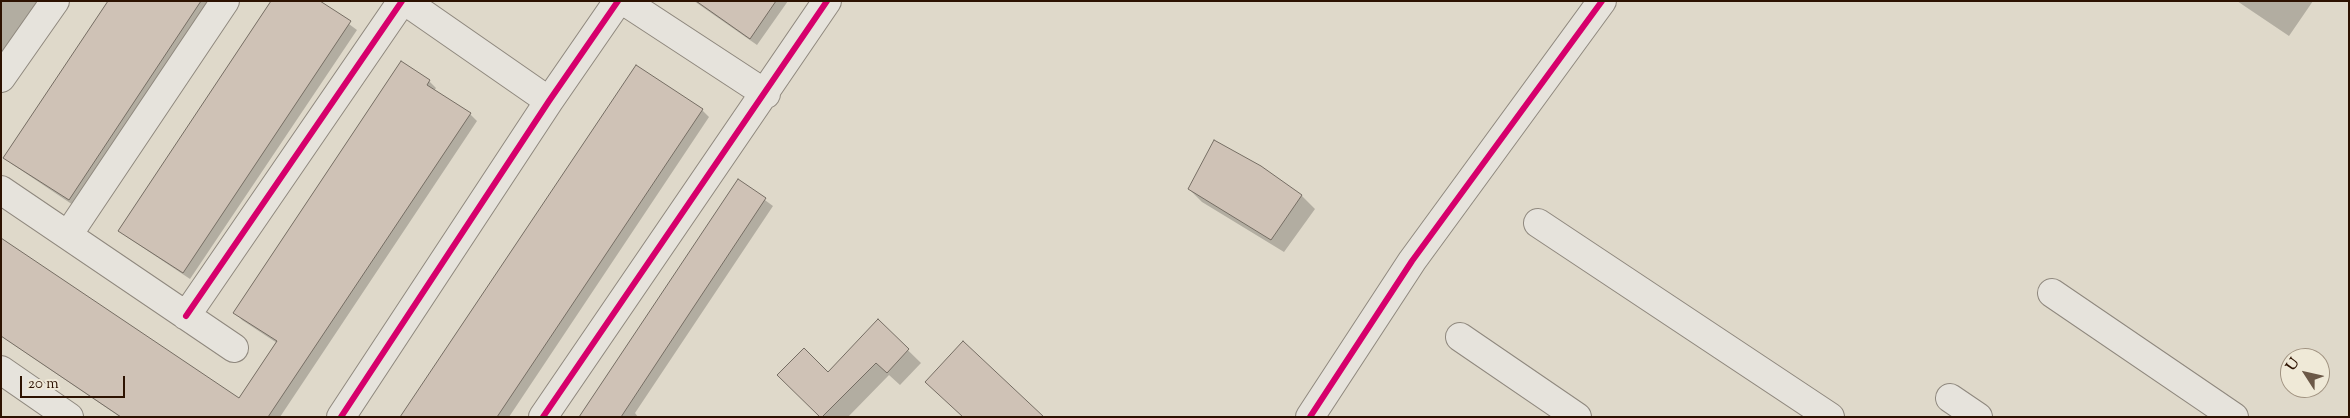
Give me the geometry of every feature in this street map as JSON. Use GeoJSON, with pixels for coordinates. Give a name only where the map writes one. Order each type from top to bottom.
{"type":"FeatureCollection","features":[{"type":"Feature","properties":{"kind":"street"},"geometry":{"type":"LineString","coordinates":[[1,78],[55,1]]}},
{"type":"Feature","properties":{"kind":"street"},"geometry":{"type":"LineString","coordinates":[[68,235],[225,1]]}},
{"type":"Feature","properties":{"kind":"street"},"geometry":{"type":"LineString","coordinates":[[186,316],[404,1],[549,101]]}},
{"type":"Feature","properties":{"kind":"street"},"geometry":{"type":"LineString","coordinates":[[341,417],[549,101],[618,1]]}},
{"type":"Feature","properties":{"kind":"street"},"geometry":{"type":"LineString","coordinates":[[624,1],[766,94]]}},
{"type":"Feature","properties":{"kind":"street"},"geometry":{"type":"LineString","coordinates":[[543,417],[766,94],[827,1]]}},
{"type":"Feature","properties":{"kind":"street"},"geometry":{"type":"LineString","coordinates":[[1310,417],[1412,261],[1602,1]]}},
{"type":"Feature","properties":{"kind":"street"},"geometry":{"type":"LineString","coordinates":[[1,190],[234,348]]}},
{"type":"Feature","properties":{"kind":"street"},"geometry":{"type":"LineString","coordinates":[[1538,223],[1830,417]]}},
{"type":"Feature","properties":{"kind":"street"},"geometry":{"type":"LineString","coordinates":[[2052,293],[2234,417]]}},
{"type":"Feature","properties":{"kind":"street"},"geometry":{"type":"LineString","coordinates":[[1460,337],[1577,417]]}},
{"type":"Feature","properties":{"kind":"street"},"geometry":{"type":"LineString","coordinates":[[1,370],[69,417]]}},
{"type":"Feature","properties":{"kind":"street"},"geometry":{"type":"LineString","coordinates":[[1950,398],[1978,417]]}},
{"type":"Feature","properties":{"kind":"building"},"geometry":{"type":"Polygon","coordinates":[[[108,1],[201,1],[69,200],[3,158],[108,1]]]}},
{"type":"Feature","properties":{"kind":"building"},"geometry":{"type":"Polygon","coordinates":[[[271,1],[320,1],[351,21],[183,273],[118,231],[271,1]]]}},
{"type":"Feature","properties":{"kind":"building"},"geometry":{"type":"Polygon","coordinates":[[[696,1],[776,1],[750,39],[696,1]]]}},
{"type":"Feature","properties":{"kind":"building"},"geometry":{"type":"Polygon","coordinates":[[[401,61],[430,80],[427,85],[471,113],[268,417],[121,417],[1,336],[1,238],[239,398],[277,341],[233,313],[401,61]]]}},
{"type":"Feature","properties":{"kind":"building"},"geometry":{"type":"Polygon","coordinates":[[[636,65],[703,109],[497,417],[400,417],[636,65]]]}},
{"type":"Feature","properties":{"kind":"building"},"geometry":{"type":"Polygon","coordinates":[[[1214,140],[1261,166],[1302,195],[1271,240],[1188,189],[1214,140]]]}},
{"type":"Feature","properties":{"kind":"building"},"geometry":{"type":"Polygon","coordinates":[[[738,179],[766,198],[621,417],[579,417],[738,179]]]}},
{"type":"Feature","properties":{"kind":"building"},"geometry":{"type":"Polygon","coordinates":[[[878,319],[909,349],[887,373],[876,363],[822,417],[777,375],[804,348],[828,372],[878,319]]]}},
{"type":"Feature","properties":{"kind":"building"},"geometry":{"type":"Polygon","coordinates":[[[963,341],[1044,417],[963,417],[925,382],[963,341]]]}},
{"type":"Feature","properties":{"kind":"cycle path"},"geometry":{"type":"LineString","coordinates":[[186,316],[402,1]]}},
{"type":"Feature","properties":{"kind":"cycle path"},"geometry":{"type":"LineString","coordinates":[[341,417],[549,101],[618,1]]}},
{"type":"Feature","properties":{"kind":"cycle path"},"geometry":{"type":"LineString","coordinates":[[543,417],[827,1]]}},
{"type":"Feature","properties":{"kind":"cycle path"},"geometry":{"type":"LineString","coordinates":[[1310,417],[1412,261],[1602,1]]}}]}
